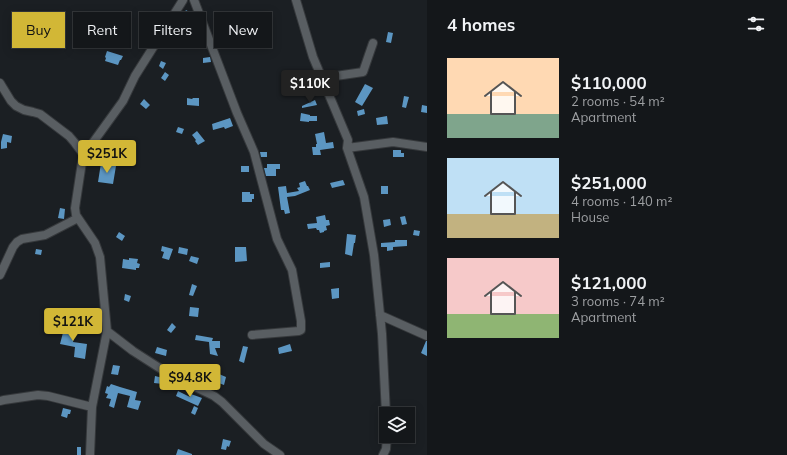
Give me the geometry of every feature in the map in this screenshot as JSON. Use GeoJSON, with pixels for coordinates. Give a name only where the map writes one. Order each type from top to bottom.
{"type":"FeatureCollection","features":[{"type":"Feature","properties":{"kind":"street"},"geometry":{"type":"LineString","coordinates":[[90,455],[92,407],[107,331],[100,257],[96,243],[76,215],[74,208],[82,162],[84,155],[123,101],[135,76],[183,0]]}},
{"type":"Feature","properties":{"kind":"street"},"geometry":{"type":"LineString","coordinates":[[194,0],[254,152],[277,239],[292,270],[301,321],[301,330],[299,332],[252,335]]}},
{"type":"Feature","properties":{"kind":"street"},"geometry":{"type":"LineString","coordinates":[[296,0],[313,57],[348,140],[347,148],[364,197],[374,255],[380,315],[386,407]]}},
{"type":"Feature","properties":{"kind":"street"},"geometry":{"type":"LineString","coordinates":[[322,78],[363,72],[373,44]]}},
{"type":"Feature","properties":{"kind":"street"},"geometry":{"type":"LineString","coordinates":[[0,83],[11,101],[16,106],[24,110],[40,114],[69,136],[84,155]]}},
{"type":"Feature","properties":{"kind":"street"},"geometry":{"type":"LineString","coordinates":[[347,148],[393,142],[427,146]]}},
{"type":"Feature","properties":{"kind":"street"},"geometry":{"type":"LineString","coordinates":[[0,275],[13,247],[17,242],[22,239],[45,235],[78,218]]}},
{"type":"Feature","properties":{"kind":"street"},"geometry":{"type":"LineString","coordinates":[[380,315],[427,336]]}},
{"type":"Feature","properties":{"kind":"street"},"geometry":{"type":"LineString","coordinates":[[107,331],[133,351],[172,376],[214,396],[222,402],[264,444],[280,455]]}},
{"type":"Feature","properties":{"kind":"street"},"geometry":{"type":"LineString","coordinates":[[0,401],[43,395],[92,407]]}},
{"type":"Feature","properties":{"kind":"street"},"geometry":{"type":"LineString","coordinates":[[383,455],[386,449],[386,443]]}},
{"type":"Feature","properties":{"kind":"building"},"geometry":{"type":"Polygon","coordinates":[[[388,32],[393,33],[391,43],[386,42],[388,32]]]}},
{"type":"Feature","properties":{"kind":"building"},"geometry":{"type":"Polygon","coordinates":[[[107,51],[123,56],[118,65],[105,61],[107,51]]]}},
{"type":"Feature","properties":{"kind":"building"},"geometry":{"type":"Polygon","coordinates":[[[210,57],[211,62],[203,63],[203,58],[210,57]]]}},
{"type":"Feature","properties":{"kind":"building"},"geometry":{"type":"Polygon","coordinates":[[[161,61],[166,63],[163,69],[159,66],[161,61]]]}},
{"type":"Feature","properties":{"kind":"building"},"geometry":{"type":"Polygon","coordinates":[[[165,72],[169,75],[165,81],[161,78],[165,72]]]}},
{"type":"Feature","properties":{"kind":"building"},"geometry":{"type":"Polygon","coordinates":[[[365,84],[373,88],[362,106],[355,102],[365,84]]]}},
{"type":"Feature","properties":{"kind":"building"},"geometry":{"type":"Polygon","coordinates":[[[404,96],[409,97],[406,108],[402,107],[404,96]]]}},
{"type":"Feature","properties":{"kind":"building"},"geometry":{"type":"Polygon","coordinates":[[[187,98],[199,98],[199,106],[187,105],[187,98]]]}},
{"type":"Feature","properties":{"kind":"building"},"geometry":{"type":"Polygon","coordinates":[[[144,99],[150,105],[146,109],[140,104],[144,99]]]}},
{"type":"Feature","properties":{"kind":"building"},"geometry":{"type":"Polygon","coordinates":[[[315,100],[317,105],[302,108],[302,106],[315,100]]]}},
{"type":"Feature","properties":{"kind":"building"},"geometry":{"type":"Polygon","coordinates":[[[422,105],[427,106],[427,113],[421,112],[422,105]]]}},
{"type":"Feature","properties":{"kind":"building"},"geometry":{"type":"Polygon","coordinates":[[[364,109],[365,114],[358,116],[357,111],[364,109]]]}},
{"type":"Feature","properties":{"kind":"building"},"geometry":{"type":"Polygon","coordinates":[[[301,113],[310,116],[317,116],[317,121],[300,121],[301,113]]]}},
{"type":"Feature","properties":{"kind":"building"},"geometry":{"type":"Polygon","coordinates":[[[387,116],[388,124],[377,125],[376,118],[387,116]]]}},
{"type":"Feature","properties":{"kind":"building"},"geometry":{"type":"Polygon","coordinates":[[[230,118],[233,126],[225,129],[224,127],[213,130],[212,124],[230,118]]]}},
{"type":"Feature","properties":{"kind":"building"},"geometry":{"type":"Polygon","coordinates":[[[178,127],[184,129],[182,134],[176,132],[178,127]]]}},
{"type":"Feature","properties":{"kind":"building"},"geometry":{"type":"Polygon","coordinates":[[[197,131],[205,141],[198,145],[192,135],[197,131]]]}},
{"type":"Feature","properties":{"kind":"building"},"geometry":{"type":"Polygon","coordinates":[[[324,132],[326,143],[333,142],[334,148],[320,150],[321,155],[313,155],[312,147],[316,147],[317,144],[315,134],[324,132]]]}},
{"type":"Feature","properties":{"kind":"building"},"geometry":{"type":"Polygon","coordinates":[[[3,134],[12,136],[11,143],[7,142],[7,148],[1,149],[1,142],[3,134]]]}},
{"type":"Feature","properties":{"kind":"building"},"geometry":{"type":"Polygon","coordinates":[[[393,150],[401,150],[401,153],[404,153],[404,157],[393,157],[393,150]]]}},
{"type":"Feature","properties":{"kind":"building"},"geometry":{"type":"Polygon","coordinates":[[[260,152],[267,152],[267,157],[261,157],[260,152]]]}},
{"type":"Feature","properties":{"kind":"building"},"geometry":{"type":"Polygon","coordinates":[[[101,163],[116,166],[113,184],[98,182],[101,163]]]}},
{"type":"Feature","properties":{"kind":"building"},"geometry":{"type":"Polygon","coordinates":[[[267,164],[280,164],[280,169],[276,169],[276,176],[266,176],[264,168],[267,168],[267,164]]]}},
{"type":"Feature","properties":{"kind":"building"},"geometry":{"type":"Polygon","coordinates":[[[241,166],[249,166],[249,172],[241,172],[241,166]]]}},
{"type":"Feature","properties":{"kind":"building"},"geometry":{"type":"Polygon","coordinates":[[[343,180],[345,185],[332,188],[330,183],[343,180]]]}},
{"type":"Feature","properties":{"kind":"building"},"geometry":{"type":"Polygon","coordinates":[[[305,181],[310,190],[295,196],[287,197],[290,213],[285,214],[284,210],[281,210],[278,187],[286,186],[287,193],[299,191],[297,188],[300,187],[299,183],[305,181]]]}},
{"type":"Feature","properties":{"kind":"building"},"geometry":{"type":"Polygon","coordinates":[[[381,186],[388,186],[388,194],[381,194],[381,186]]]}},
{"type":"Feature","properties":{"kind":"building"},"geometry":{"type":"Polygon","coordinates":[[[242,192],[250,192],[250,194],[254,194],[254,199],[252,199],[252,202],[242,202],[242,192]]]}},
{"type":"Feature","properties":{"kind":"building"},"geometry":{"type":"Polygon","coordinates":[[[60,208],[65,209],[64,219],[58,218],[60,208]]]}},
{"type":"Feature","properties":{"kind":"building"},"geometry":{"type":"Polygon","coordinates":[[[325,215],[326,220],[329,220],[330,225],[326,226],[327,230],[320,233],[316,228],[308,229],[307,224],[317,223],[316,217],[325,215]]]}},
{"type":"Feature","properties":{"kind":"building"},"geometry":{"type":"Polygon","coordinates":[[[405,216],[407,224],[402,225],[400,217],[405,216]]]}},
{"type":"Feature","properties":{"kind":"building"},"geometry":{"type":"Polygon","coordinates":[[[390,219],[391,225],[384,227],[383,220],[390,219]]]}},
{"type":"Feature","properties":{"kind":"building"},"geometry":{"type":"Polygon","coordinates":[[[414,230],[420,231],[419,236],[413,235],[414,230]]]}},
{"type":"Feature","properties":{"kind":"building"},"geometry":{"type":"Polygon","coordinates":[[[119,232],[125,236],[122,241],[116,237],[119,232]]]}},
{"type":"Feature","properties":{"kind":"building"},"geometry":{"type":"Polygon","coordinates":[[[347,234],[356,235],[352,256],[345,254],[347,234]]]}},
{"type":"Feature","properties":{"kind":"building"},"geometry":{"type":"Polygon","coordinates":[[[395,240],[407,240],[407,246],[393,247],[393,250],[387,251],[387,247],[381,247],[381,243],[395,242],[395,240]]]}},
{"type":"Feature","properties":{"kind":"building"},"geometry":{"type":"Polygon","coordinates":[[[162,246],[173,249],[169,260],[162,258],[164,252],[161,251],[162,246]]]}},
{"type":"Feature","properties":{"kind":"building"},"geometry":{"type":"Polygon","coordinates":[[[179,247],[188,249],[187,255],[178,253],[179,247]]]}},
{"type":"Feature","properties":{"kind":"building"},"geometry":{"type":"Polygon","coordinates":[[[235,247],[246,247],[247,261],[235,262],[235,247]]]}},
{"type":"Feature","properties":{"kind":"building"},"geometry":{"type":"Polygon","coordinates":[[[36,249],[42,250],[41,255],[35,254],[36,249]]]}},
{"type":"Feature","properties":{"kind":"building"},"geometry":{"type":"Polygon","coordinates":[[[191,256],[199,258],[197,264],[189,261],[191,256]]]}},
{"type":"Feature","properties":{"kind":"building"},"geometry":{"type":"Polygon","coordinates":[[[129,258],[138,259],[137,263],[140,264],[139,268],[136,268],[136,270],[122,268],[123,259],[129,260],[129,258]]]}},
{"type":"Feature","properties":{"kind":"building"},"geometry":{"type":"Polygon","coordinates":[[[330,262],[330,267],[320,268],[320,263],[330,262]]]}},
{"type":"Feature","properties":{"kind":"building"},"geometry":{"type":"Polygon","coordinates":[[[192,284],[197,286],[193,296],[189,295],[192,284]]]}},
{"type":"Feature","properties":{"kind":"building"},"geometry":{"type":"Polygon","coordinates":[[[339,288],[339,298],[332,299],[331,289],[339,288]]]}},
{"type":"Feature","properties":{"kind":"building"},"geometry":{"type":"Polygon","coordinates":[[[125,294],[131,296],[129,302],[124,300],[125,294]]]}},
{"type":"Feature","properties":{"kind":"building"},"geometry":{"type":"Polygon","coordinates":[[[190,307],[199,308],[198,317],[189,316],[190,307]]]}},
{"type":"Feature","properties":{"kind":"building"},"geometry":{"type":"Polygon","coordinates":[[[172,323],[176,327],[171,333],[167,330],[172,323]]]}},
{"type":"Feature","properties":{"kind":"building"},"geometry":{"type":"Polygon","coordinates":[[[65,325],[76,328],[73,342],[87,344],[85,359],[74,357],[75,347],[60,344],[65,325]]]}},
{"type":"Feature","properties":{"kind":"building"},"geometry":{"type":"Polygon","coordinates":[[[196,335],[213,338],[212,341],[220,341],[220,348],[215,348],[218,356],[210,354],[209,342],[195,340],[196,335]]]}},
{"type":"Feature","properties":{"kind":"building"},"geometry":{"type":"Polygon","coordinates":[[[427,341],[427,356],[421,353],[427,341]]]}},
{"type":"Feature","properties":{"kind":"building"},"geometry":{"type":"Polygon","coordinates":[[[290,344],[292,351],[279,354],[278,348],[290,344]]]}},
{"type":"Feature","properties":{"kind":"building"},"geometry":{"type":"Polygon","coordinates":[[[243,346],[248,347],[244,363],[239,361],[243,346]]]}},
{"type":"Feature","properties":{"kind":"building"},"geometry":{"type":"Polygon","coordinates":[[[157,347],[167,350],[166,356],[155,353],[157,347]]]}},
{"type":"Feature","properties":{"kind":"building"},"geometry":{"type":"Polygon","coordinates":[[[113,365],[120,366],[118,375],[111,374],[113,365]]]}},
{"type":"Feature","properties":{"kind":"building"},"geometry":{"type":"Polygon","coordinates":[[[219,374],[226,377],[224,385],[216,382],[219,374]]]}},
{"type":"Feature","properties":{"kind":"building"},"geometry":{"type":"Polygon","coordinates":[[[155,376],[163,378],[163,384],[154,383],[155,376]]]}},
{"type":"Feature","properties":{"kind":"building"},"geometry":{"type":"Polygon","coordinates":[[[111,384],[137,392],[135,400],[141,401],[138,410],[127,407],[130,396],[118,393],[114,408],[109,406],[111,399],[106,398],[108,394],[105,393],[107,386],[109,387],[111,384]]]}},
{"type":"Feature","properties":{"kind":"building"},"geometry":{"type":"Polygon","coordinates":[[[178,391],[190,397],[191,394],[202,398],[198,406],[176,396],[178,391]]]}},
{"type":"Feature","properties":{"kind":"building"},"geometry":{"type":"Polygon","coordinates":[[[194,406],[198,408],[195,415],[191,413],[194,406]]]}},
{"type":"Feature","properties":{"kind":"building"},"geometry":{"type":"Polygon","coordinates":[[[63,408],[71,410],[67,418],[61,416],[63,408]]]}},
{"type":"Feature","properties":{"kind":"building"},"geometry":{"type":"Polygon","coordinates":[[[223,439],[231,441],[226,450],[221,449],[223,439]]]}},
{"type":"Feature","properties":{"kind":"building"},"geometry":{"type":"Polygon","coordinates":[[[77,447],[81,447],[81,455],[77,455],[77,447]]]}},
{"type":"Feature","properties":{"kind":"building"},"geometry":{"type":"Polygon","coordinates":[[[178,449],[192,454],[192,455],[176,455],[178,449]]]}}]}
